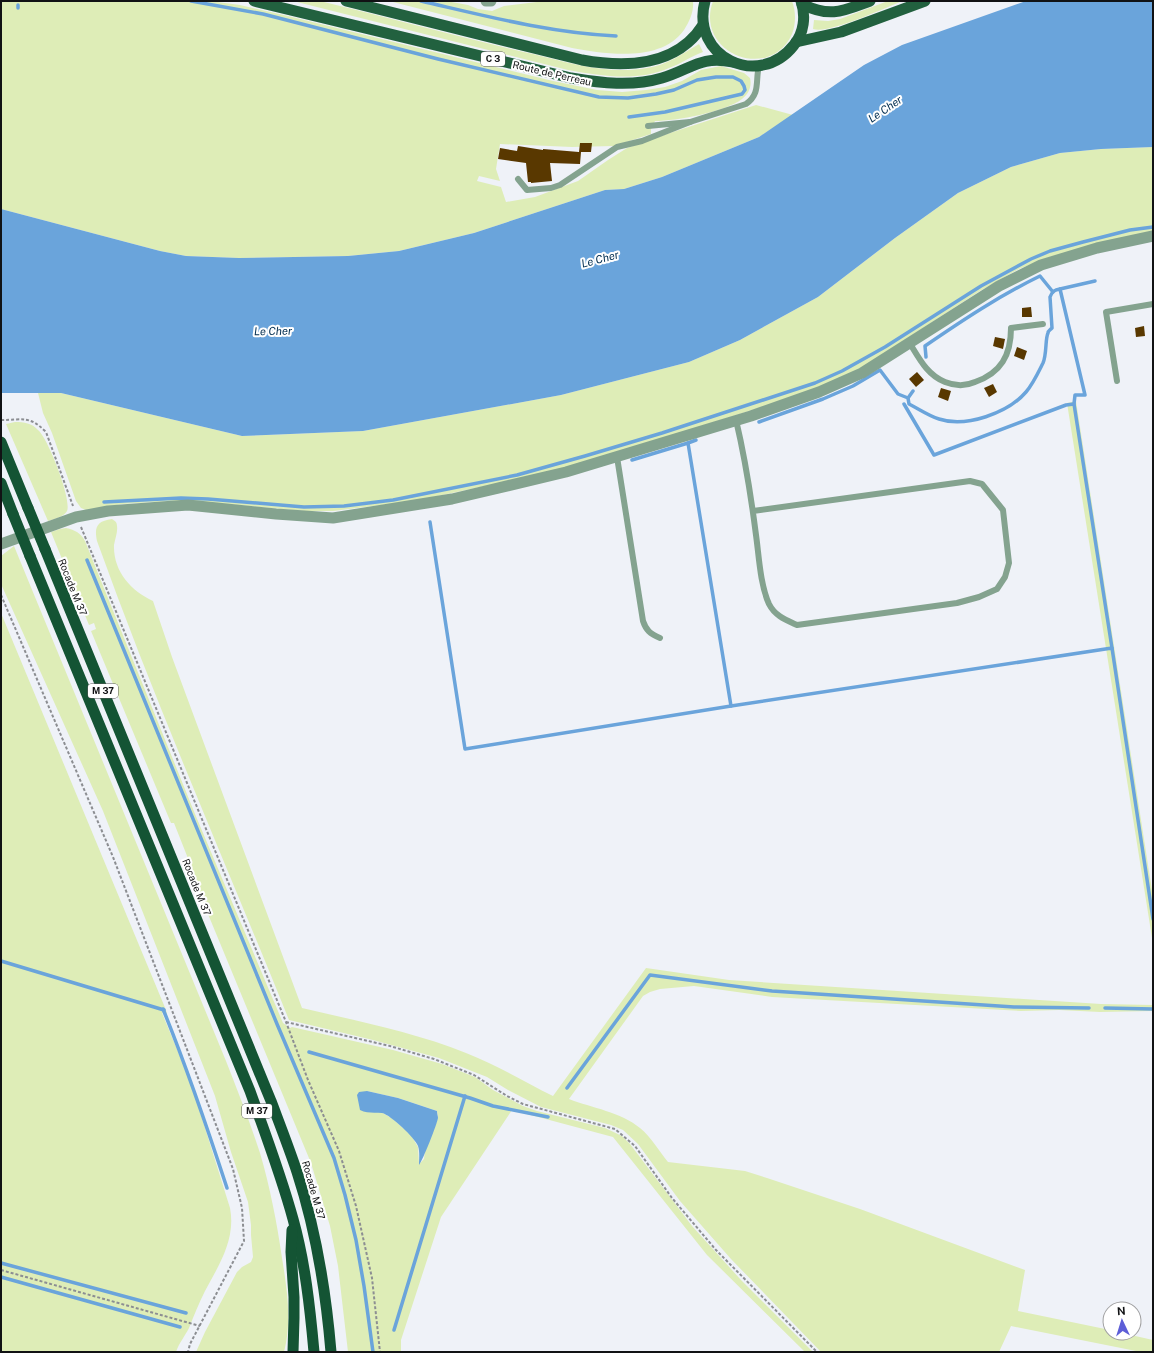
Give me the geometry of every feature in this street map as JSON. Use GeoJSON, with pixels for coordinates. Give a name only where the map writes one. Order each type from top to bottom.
{"type":"FeatureCollection","features":[{"type":"Feature","properties":{"kind":"highway","name":"Rocade M 37"},"geometry":{"type":"LineString","coordinates":[[1,442],[179,874],[271,1101],[298,1173],[316,1246],[331,1349]]}},
{"type":"Feature","properties":{"kind":"highway","name":"M 37"},"geometry":{"type":"LineString","coordinates":[[1,483],[250,1091],[293,1219],[307,1287],[314,1352]]}},
{"type":"Feature","properties":{"kind":"highway"},"geometry":{"type":"LineString","coordinates":[[293,1219],[291,1252],[294,1297],[293,1352]]}},
{"type":"Feature","properties":{"kind":"main road","name":"Route de Perreau"},"geometry":{"type":"LineString","coordinates":[[254,1],[563,76],[596,82],[620,84],[661,79],[706,61],[718,59],[745,66],[759,66]]}},
{"type":"Feature","properties":{"kind":"main road","name":"Route de Perreau"},"geometry":{"type":"LineString","coordinates":[[346,1],[582,60],[610,64],[639,63],[667,56],[685,45],[697,34],[703,25]]}},
{"type":"Feature","properties":{"kind":"main road"},"geometry":{"type":"LineString","coordinates":[[802,3],[814,11],[826,13],[845,10],[870,1]]}},
{"type":"Feature","properties":{"kind":"main road"},"geometry":{"type":"LineString","coordinates":[[796,42],[841,32],[925,1]]}},
{"type":"Feature","properties":{"kind":"main road"},"geometry":{"type":"LineString","coordinates":[[759,66],[780,58],[789,51],[796,42],[803,24],[802,3]]}},
{"type":"Feature","properties":{"kind":"main road"},"geometry":{"type":"LineString","coordinates":[[703,4],[703,25],[706,34],[716,51],[732,62]]}},
{"type":"Feature","properties":{"kind":"street"},"geometry":{"type":"LineString","coordinates":[[486,1],[491,1]]}},
{"type":"Feature","properties":{"kind":"street"},"geometry":{"type":"LineString","coordinates":[[1,544],[76,517],[108,511],[188,505],[333,518],[452,499],[566,472],[736,420],[819,392],[862,373],[999,286],[1041,265],[1097,248],[1153,236]]}},
{"type":"Feature","properties":{"kind":"lane"},"geometry":{"type":"LineString","coordinates":[[518,179],[528,190],[551,188],[560,185],[617,147],[642,141],[690,122],[751,101],[757,89],[759,66]]}},
{"type":"Feature","properties":{"kind":"lane"},"geometry":{"type":"LineString","coordinates":[[648,126],[690,122]]}},
{"type":"Feature","properties":{"kind":"lane"},"geometry":{"type":"LineString","coordinates":[[1117,382],[1106,312],[1153,304]]}},
{"type":"Feature","properties":{"kind":"lane"},"geometry":{"type":"LineString","coordinates":[[909,342],[923,364],[935,376],[954,385],[965,385],[984,379],[999,368],[1009,349],[1011,328],[1043,324]]}},
{"type":"Feature","properties":{"kind":"lane"},"geometry":{"type":"LineString","coordinates":[[736,420],[742,446],[764,585],[769,604],[780,618],[797,625],[950,604],[979,598],[997,589],[1006,577],[1009,563],[1003,510],[982,484],[970,481],[753,511]]}},
{"type":"Feature","properties":{"kind":"lane"},"geometry":{"type":"LineString","coordinates":[[617,457],[643,621],[646,630],[660,638]]}},
{"type":"Feature","properties":{"kind":"path"},"geometry":{"type":"LineString","coordinates":[[1,420],[24,418],[32,420],[46,432],[76,517],[286,1022],[308,1080],[339,1151],[356,1206],[372,1278],[380,1352]]}},
{"type":"Feature","properties":{"kind":"path"},"geometry":{"type":"LineString","coordinates":[[1,595],[113,857],[233,1169],[242,1208],[244,1241],[190,1344],[188,1352]]}},
{"type":"Feature","properties":{"kind":"path"},"geometry":{"type":"LineString","coordinates":[[286,1022],[390,1046],[434,1059],[474,1075],[507,1096],[523,1104],[615,1129],[635,1146],[672,1198],[716,1250],[817,1352]]}},
{"type":"Feature","properties":{"kind":"path"},"geometry":{"type":"LineString","coordinates":[[1,1270],[200,1326]]}},
{"type":"Feature","properties":{"kind":"green space"},"geometry":{"type":"Polygon","coordinates":[[[1,1],[210,1],[240,5],[553,81],[597,90],[622,92],[665,87],[682,81],[701,70],[721,66],[744,73],[750,78],[751,84],[748,92],[742,99],[734,104],[700,115],[655,121],[651,129],[651,134],[614,146],[572,147],[500,144],[496,169],[500,181],[479,176],[477,181],[501,187],[506,202],[535,197],[578,181],[627,148],[756,105],[793,115],[759,137],[662,177],[624,189],[605,190],[474,233],[399,251],[348,256],[239,258],[186,256],[160,251],[1,209],[1,1]]]}},
{"type":"Feature","properties":{"kind":"green space"},"geometry":{"type":"Polygon","coordinates":[[[293,1],[320,1],[561,61],[604,69],[632,70],[654,67],[674,59],[699,44],[703,52],[657,72],[632,76],[606,76],[568,70],[293,1]]]}},
{"type":"Feature","properties":{"kind":"green space"},"geometry":{"type":"Polygon","coordinates":[[[389,1],[446,1],[492,11],[504,6],[545,1],[693,1],[693,5],[688,23],[684,30],[674,40],[661,48],[647,52],[616,54],[572,48],[389,1]]]}},
{"type":"Feature","properties":{"kind":"green space"},"geometry":{"type":"Polygon","coordinates":[[[713,1],[792,1],[795,18],[792,34],[782,49],[768,57],[752,59],[737,55],[724,47],[714,35],[710,19],[713,1]]]}},
{"type":"Feature","properties":{"kind":"green space"},"geometry":{"type":"Polygon","coordinates":[[[888,1],[903,1],[832,28],[821,30],[813,29],[814,20],[828,21],[840,19],[888,1]]]}},
{"type":"Feature","properties":{"kind":"green space"},"geometry":{"type":"Polygon","coordinates":[[[1153,147],[1153,231],[1050,257],[1019,269],[980,291],[863,367],[836,380],[790,398],[570,468],[414,501],[333,511],[304,511],[184,501],[123,504],[86,510],[81,508],[76,501],[52,433],[43,413],[38,393],[61,393],[242,436],[363,431],[561,395],[689,362],[740,340],[818,297],[895,238],[958,193],[1011,167],[1060,153],[1101,149],[1153,147]]]}},
{"type":"Feature","properties":{"kind":"green space"},"geometry":{"type":"Polygon","coordinates":[[[1076,401],[1153,897],[1153,944],[1067,403],[1076,401]]]}},
{"type":"Feature","properties":{"kind":"green space"},"geometry":{"type":"Polygon","coordinates":[[[15,422],[30,424],[38,430],[53,456],[63,483],[68,505],[66,513],[56,519],[48,521],[6,424],[15,422]]]}},
{"type":"Feature","properties":{"kind":"green space"},"geometry":{"type":"Polygon","coordinates":[[[112,519],[117,525],[114,554],[120,572],[137,592],[153,601],[172,657],[302,1008],[426,1039],[466,1053],[489,1063],[553,1096],[646,968],[729,980],[1101,1004],[1153,1005],[1153,1011],[1021,1011],[772,997],[694,986],[660,989],[643,996],[569,1099],[615,1114],[640,1128],[668,1162],[745,1171],[860,1209],[1025,1270],[1018,1311],[1102,1328],[1102,1341],[1142,1341],[1142,1338],[1153,1340],[1153,1352],[1141,1352],[1011,1326],[999,1352],[821,1352],[731,1259],[680,1201],[638,1144],[623,1130],[611,1125],[541,1107],[487,1077],[439,1058],[373,1040],[289,1020],[166,722],[119,602],[97,541],[96,528],[100,523],[112,519]]]}},
{"type":"Feature","properties":{"kind":"green space"},"geometry":{"type":"Polygon","coordinates":[[[66,528],[75,531],[82,536],[85,541],[195,814],[283,1023],[290,1028],[292,1027],[393,1050],[442,1064],[475,1077],[493,1090],[523,1106],[537,1111],[605,1128],[622,1136],[630,1144],[692,1226],[741,1280],[813,1352],[805,1352],[707,1255],[613,1137],[512,1110],[441,1217],[401,1340],[401,1352],[348,1352],[338,1266],[330,1226],[311,1163],[191,873],[193,871],[174,823],[171,823],[91,631],[96,629],[94,623],[89,625],[51,532],[66,528]],[[367,1091],[383,1113],[393,1119],[411,1135],[418,1147],[419,1164],[424,1159],[425,1150],[438,1118],[437,1111],[398,1098],[367,1091]]]}},
{"type":"Feature","properties":{"kind":"green space"},"geometry":{"type":"Polygon","coordinates":[[[14,546],[226,1061],[256,1141],[264,1166],[273,1205],[286,1281],[288,1329],[284,1352],[196,1352],[237,1272],[251,1262],[253,1257],[248,1202],[231,1152],[215,1096],[103,811],[1,584],[1,556],[14,546]]]}},
{"type":"Feature","properties":{"kind":"green space"},"geometry":{"type":"Polygon","coordinates":[[[1,613],[166,1010],[167,1014],[162,1013],[191,1083],[230,1208],[231,1230],[225,1251],[189,1328],[176,1352],[1,1352],[1,613]]]}},
{"type":"Feature","properties":{"kind":"water","name":"Le Cher"},"geometry":{"type":"Polygon","coordinates":[[[1026,1],[1153,1],[1153,147],[1101,149],[1060,153],[1011,167],[958,193],[895,238],[818,297],[740,340],[689,362],[561,395],[363,431],[242,436],[61,393],[1,393],[1,209],[160,251],[186,256],[239,258],[348,256],[399,251],[474,233],[605,190],[624,189],[662,177],[759,137],[864,65],[902,45],[1026,1]]]}},
{"type":"Feature","properties":{"kind":"water"},"geometry":{"type":"Polygon","coordinates":[[[367,1091],[398,1098],[437,1111],[437,1122],[427,1150],[419,1165],[418,1146],[402,1127],[382,1113],[360,1110],[357,1095],[359,1092],[367,1091]]]}},
{"type":"Feature","properties":{"kind":"building"},"geometry":{"type":"Polygon","coordinates":[[[580,143],[592,143],[591,152],[581,152],[580,164],[550,163],[552,181],[528,182],[526,163],[498,159],[500,148],[517,151],[518,146],[543,150],[579,152],[580,143]]]}},
{"type":"Feature","properties":{"kind":"building"},"geometry":{"type":"Polygon","coordinates":[[[1031,307],[1032,317],[1022,317],[1022,308],[1031,307]]]}},
{"type":"Feature","properties":{"kind":"building"},"geometry":{"type":"Polygon","coordinates":[[[1144,326],[1145,336],[1136,337],[1135,328],[1144,326]]]}},
{"type":"Feature","properties":{"kind":"building"},"geometry":{"type":"Polygon","coordinates":[[[995,337],[1005,339],[1003,349],[993,346],[995,337]]]}},
{"type":"Feature","properties":{"kind":"building"},"geometry":{"type":"Polygon","coordinates":[[[1017,347],[1027,351],[1024,360],[1014,356],[1017,347]]]}},
{"type":"Feature","properties":{"kind":"building"},"geometry":{"type":"Polygon","coordinates":[[[917,372],[924,380],[916,387],[909,379],[917,372]]]}},
{"type":"Feature","properties":{"kind":"building"},"geometry":{"type":"Polygon","coordinates":[[[993,384],[997,392],[989,397],[984,388],[993,384]]]}},
{"type":"Feature","properties":{"kind":"building"},"geometry":{"type":"Polygon","coordinates":[[[941,388],[951,391],[948,401],[938,397],[941,388]]]}},
{"type":"Feature","properties":{"kind":"waterway"},"geometry":{"type":"LineString","coordinates":[[191,1],[263,14],[438,59],[599,97],[628,98],[656,94],[674,90],[697,80],[716,77],[733,77],[741,81],[744,86],[745,90],[742,94],[665,112],[629,117]]}},
{"type":"Feature","properties":{"kind":"waterway"},"geometry":{"type":"LineString","coordinates":[[421,1],[542,28],[616,36]]}},
{"type":"Feature","properties":{"kind":"waterway"},"geometry":{"type":"LineString","coordinates":[[104,502],[181,498],[304,507],[344,506],[393,500],[517,475],[662,433],[815,383],[842,371],[885,347],[981,286],[1031,259],[1050,251],[1083,242],[1130,230],[1153,227]]}},
{"type":"Feature","properties":{"kind":"waterway"},"geometry":{"type":"LineString","coordinates":[[926,357],[925,346],[981,309],[1040,276],[1053,292]]}},
{"type":"Feature","properties":{"kind":"waterway"},"geometry":{"type":"LineString","coordinates":[[1060,289],[1095,281]]}},
{"type":"Feature","properties":{"kind":"waterway"},"geometry":{"type":"LineString","coordinates":[[913,391],[908,398],[909,404],[935,418],[961,422],[986,417],[998,412],[1018,400],[1029,389],[1043,363],[1048,332],[1052,328],[1050,297],[1054,291],[1060,289],[1085,395],[1075,395],[1074,404],[1112,648]]}},
{"type":"Feature","properties":{"kind":"waterway"},"geometry":{"type":"LineString","coordinates":[[759,422],[823,399],[853,386],[880,370],[898,394],[908,398]]}},
{"type":"Feature","properties":{"kind":"waterway"},"geometry":{"type":"LineString","coordinates":[[904,404],[934,455],[1066,405],[1074,404]]}},
{"type":"Feature","properties":{"kind":"waterway"},"geometry":{"type":"LineString","coordinates":[[688,443],[696,440]]}},
{"type":"Feature","properties":{"kind":"waterway"},"geometry":{"type":"LineString","coordinates":[[632,460],[688,443],[731,706]]}},
{"type":"Feature","properties":{"kind":"waterway"},"geometry":{"type":"LineString","coordinates":[[430,522],[465,749],[731,706],[1112,648],[1153,919]]}},
{"type":"Feature","properties":{"kind":"waterway"},"geometry":{"type":"LineString","coordinates":[[87,560],[277,1024],[334,1158],[356,1240],[373,1352]]}},
{"type":"Feature","properties":{"kind":"waterway"},"geometry":{"type":"LineString","coordinates":[[1,961],[164,1010]]}},
{"type":"Feature","properties":{"kind":"waterway"},"geometry":{"type":"LineString","coordinates":[[567,1088],[650,975],[772,991],[1014,1007],[1089,1008]]}},
{"type":"Feature","properties":{"kind":"waterway"},"geometry":{"type":"LineString","coordinates":[[1105,1008],[1153,1009]]}},
{"type":"Feature","properties":{"kind":"waterway"},"geometry":{"type":"LineString","coordinates":[[163,1009],[227,1188]]}},
{"type":"Feature","properties":{"kind":"waterway"},"geometry":{"type":"LineString","coordinates":[[309,1052],[493,1106],[548,1117]]}},
{"type":"Feature","properties":{"kind":"waterway"},"geometry":{"type":"LineString","coordinates":[[394,1330],[465,1096]]}},
{"type":"Feature","properties":{"kind":"waterway"},"geometry":{"type":"LineString","coordinates":[[1,1263],[186,1313]]}},
{"type":"Feature","properties":{"kind":"waterway"},"geometry":{"type":"LineString","coordinates":[[1,1277],[180,1327]]}}]}
